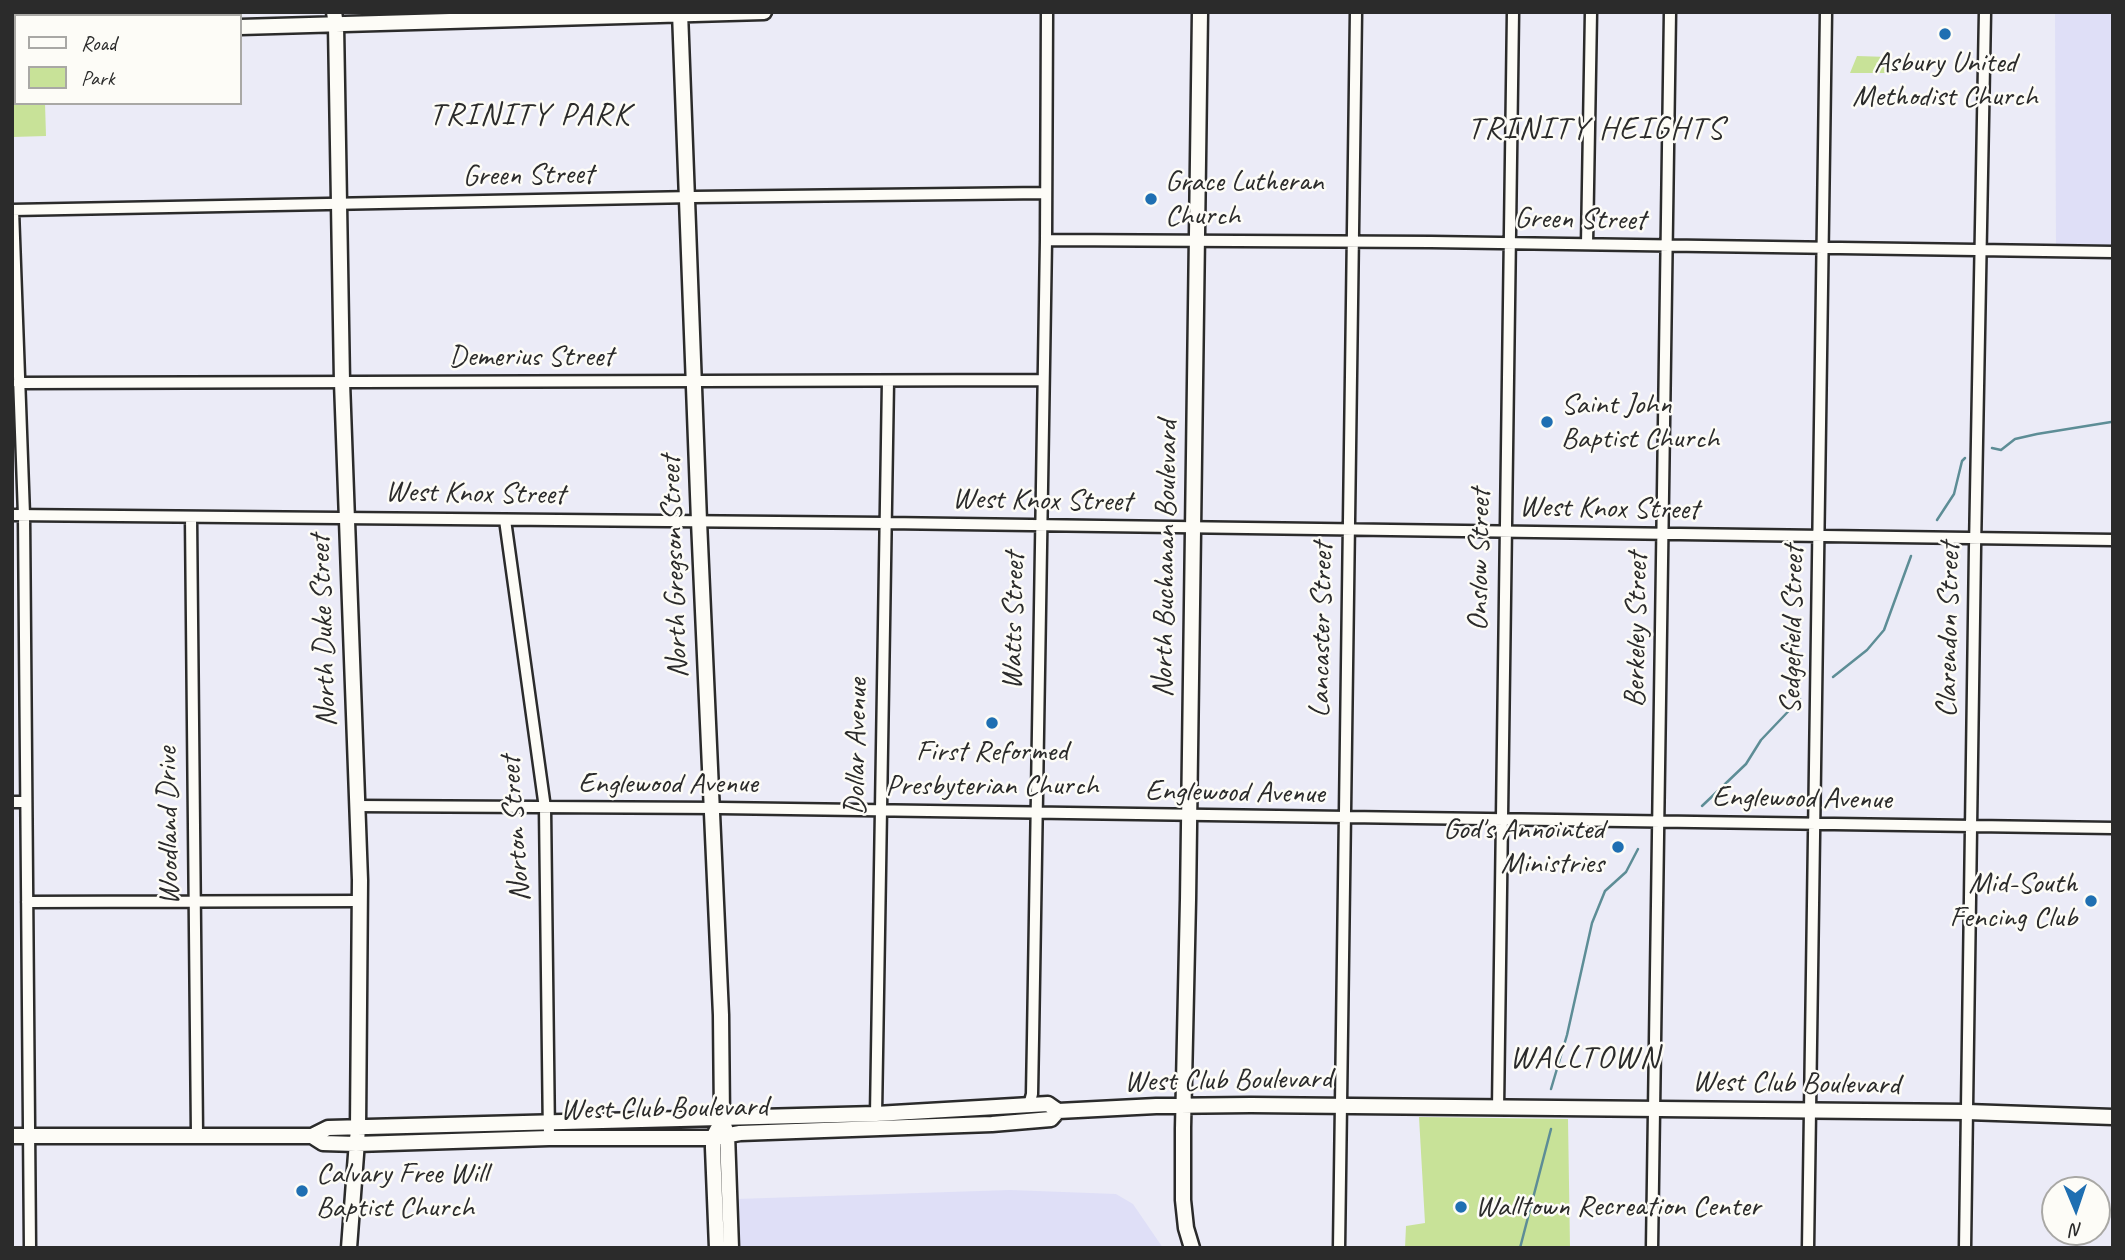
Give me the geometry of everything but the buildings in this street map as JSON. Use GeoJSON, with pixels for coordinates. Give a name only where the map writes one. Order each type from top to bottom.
{"type":"FeatureCollection","features":[{"type":"Feature","properties":{"kind":"main road"},"geometry":{"type":"LineString","coordinates":[[242,27],[335,18],[764,12]]}},
{"type":"Feature","properties":{"kind":"main road","name":"North Buchanan Boulevard"},"geometry":{"type":"LineString","coordinates":[[1192,1248],[1186,1228],[1183,1200],[1200,12]]}},
{"type":"Feature","properties":{"kind":"main road","name":"North Gregson Street"},"geometry":{"type":"LineString","coordinates":[[680,13],[721,1014],[722,1119],[717,1248]]}},
{"type":"Feature","properties":{"kind":"main road","name":"North Duke Street"},"geometry":{"type":"LineString","coordinates":[[335,18],[342,382],[360,901],[358,1128],[349,1248]]}},
{"type":"Feature","properties":{"kind":"main road","name":"West Club Boulevard"},"geometry":{"type":"LineString","coordinates":[[312,1136],[323,1143],[356,1144],[722,1119],[1051,1104],[1058,1111]]}},
{"type":"Feature","properties":{"kind":"main road"},"geometry":{"type":"LineString","coordinates":[[992,1124],[1017,1117],[1029,1105]]}},
{"type":"Feature","properties":{"kind":"main road","name":"West Club Boulevard"},"geometry":{"type":"LineString","coordinates":[[12,1136],[312,1136],[328,1128],[358,1128],[720,1136],[992,1124],[1051,1119],[1058,1111],[1185,1105],[1968,1112],[2113,1117]]}},
{"type":"Feature","properties":{"kind":"main road","name":"North Gregson Street"},"geometry":{"type":"LineString","coordinates":[[720,1136],[732,1248]]}},
{"type":"Feature","properties":{"kind":"street","name":"Watts Street"},"geometry":{"type":"LineString","coordinates":[[1029,1105],[1032,1090],[1046,240],[1047,12]]}},
{"type":"Feature","properties":{"kind":"street","name":"Lancaster Street"},"geometry":{"type":"LineString","coordinates":[[1339,1248],[1356,12]]}},
{"type":"Feature","properties":{"kind":"street","name":"Onslow Street"},"geometry":{"type":"LineString","coordinates":[[1498,1108],[1513,12]]}},
{"type":"Feature","properties":{"kind":"street"},"geometry":{"type":"LineString","coordinates":[[1587,244],[1591,12]]}},
{"type":"Feature","properties":{"kind":"street","name":"Berkeley Street"},"geometry":{"type":"LineString","coordinates":[[1652,1248],[1670,12]]}},
{"type":"Feature","properties":{"kind":"street","name":"Sedgefield Street"},"geometry":{"type":"LineString","coordinates":[[1808,1248],[1826,12]]}},
{"type":"Feature","properties":{"kind":"street","name":"Clarendon Street"},"geometry":{"type":"LineString","coordinates":[[1965,1248],[1985,12]]}},
{"type":"Feature","properties":{"kind":"street","name":"Green Street"},"geometry":{"type":"LineString","coordinates":[[13,211],[339,203],[1045,193]]}},
{"type":"Feature","properties":{"kind":"street"},"geometry":{"type":"LineString","coordinates":[[13,211],[24,515],[30,1248]]}},
{"type":"Feature","properties":{"kind":"street","name":"Green Street"},"geometry":{"type":"LineString","coordinates":[[1046,240],[1351,241],[2113,252]]}},
{"type":"Feature","properties":{"kind":"street","name":"Demerius Street"},"geometry":{"type":"LineString","coordinates":[[18,383],[1043,380]]}},
{"type":"Feature","properties":{"kind":"street","name":"Dollar Avenue"},"geometry":{"type":"LineString","coordinates":[[876,1114],[888,381]]}},
{"type":"Feature","properties":{"kind":"street","name":"West Knox Street"},"geometry":{"type":"LineString","coordinates":[[12,515],[347,516],[2113,540]]}},
{"type":"Feature","properties":{"kind":"street","name":"Woodland Drive"},"geometry":{"type":"LineString","coordinates":[[191,517],[197,1135]]}},
{"type":"Feature","properties":{"kind":"street","name":"Norton Street"},"geometry":{"type":"LineString","coordinates":[[505,520],[545,807],[549,1131]]}},
{"type":"Feature","properties":{"kind":"street"},"geometry":{"type":"LineString","coordinates":[[12,802],[26,802]]}},
{"type":"Feature","properties":{"kind":"street","name":"Englewood Avenue"},"geometry":{"type":"LineString","coordinates":[[356,806],[712,808],[2113,828]]}},
{"type":"Feature","properties":{"kind":"street"},"geometry":{"type":"LineString","coordinates":[[27,902],[360,901]]}},
{"type":"Feature","properties":{"kind":"shaded area"},"geometry":{"type":"Polygon","coordinates":[[[2055,12],[2113,12],[2113,253],[2056,252],[2055,12]]]}},
{"type":"Feature","properties":{"kind":"shaded area"},"geometry":{"type":"Polygon","coordinates":[[[1010,1190],[1116,1194],[1133,1204],[1163,1248],[735,1248],[736,1199],[1010,1190]]]}},
{"type":"Feature","properties":{"kind":"green space"},"geometry":{"type":"Polygon","coordinates":[[[14,46],[14,105],[45,105],[46,136],[12,137],[14,46]]]}},
{"type":"Feature","properties":{"kind":"green space"},"geometry":{"type":"Polygon","coordinates":[[[1857,56],[1889,57],[1897,64],[1897,73],[1850,73],[1857,56]]]}},
{"type":"Feature","properties":{"kind":"green space"},"geometry":{"type":"Polygon","coordinates":[[[1419,1117],[1568,1119],[1570,1248],[1405,1248],[1406,1226],[1425,1223],[1419,1117]]]}},
{"type":"Feature","properties":{"kind":"waterway"},"geometry":{"type":"LineString","coordinates":[[1992,448],[2001,450],[2015,439],[2037,434],[2111,422]]}},
{"type":"Feature","properties":{"kind":"waterway"},"geometry":{"type":"LineString","coordinates":[[1937,520],[1954,494],[1965,458]]}},
{"type":"Feature","properties":{"kind":"waterway"},"geometry":{"type":"LineString","coordinates":[[1833,677],[1867,650],[1884,630],[1911,556]]}},
{"type":"Feature","properties":{"kind":"waterway"},"geometry":{"type":"LineString","coordinates":[[1702,806],[1746,764],[1761,740],[1800,699]]}},
{"type":"Feature","properties":{"kind":"waterway"},"geometry":{"type":"LineString","coordinates":[[1551,1089],[1567,1035],[1592,923],[1605,891],[1626,872],[1638,849]]}},
{"type":"Feature","properties":{"kind":"waterway"},"geometry":{"type":"LineString","coordinates":[[1520,1248],[1551,1129]]}},
{"type":"Feature","properties":{"kind":"place","name":"Asbury United Methodist Church"},"geometry":{"type":"Point","coordinates":[1945,34]}},
{"type":"Feature","properties":{"kind":"place","name":"Grace Lutheran Church"},"geometry":{"type":"Point","coordinates":[1151,199]}},
{"type":"Feature","properties":{"kind":"place","name":"Saint John Baptist Church"},"geometry":{"type":"Point","coordinates":[1547,422]}},
{"type":"Feature","properties":{"kind":"place","name":"First Reformed Presbyterian Church"},"geometry":{"type":"Point","coordinates":[992,723]}},
{"type":"Feature","properties":{"kind":"place","name":"God's Annointed Ministries"},"geometry":{"type":"Point","coordinates":[1618,847]}},
{"type":"Feature","properties":{"kind":"place","name":"Mid-South Fencing Club"},"geometry":{"type":"Point","coordinates":[2091,901]}},
{"type":"Feature","properties":{"kind":"place","name":"Calvary Free Will Baptist Church"},"geometry":{"type":"Point","coordinates":[302,1191]}},
{"type":"Feature","properties":{"kind":"place","name":"Walltown Recreation Center"},"geometry":{"type":"Point","coordinates":[1461,1207]}},
{"type":"Feature","properties":{"kind":"district","name":"TRINITY PARK"},"geometry":{"type":"Point","coordinates":[530,116]}},
{"type":"Feature","properties":{"kind":"district","name":"TRINITY HEIGHTS"},"geometry":{"type":"Point","coordinates":[1596,130]}},
{"type":"Feature","properties":{"kind":"district","name":"WALLTOWN"},"geometry":{"type":"Point","coordinates":[1585,1059]}}]}
